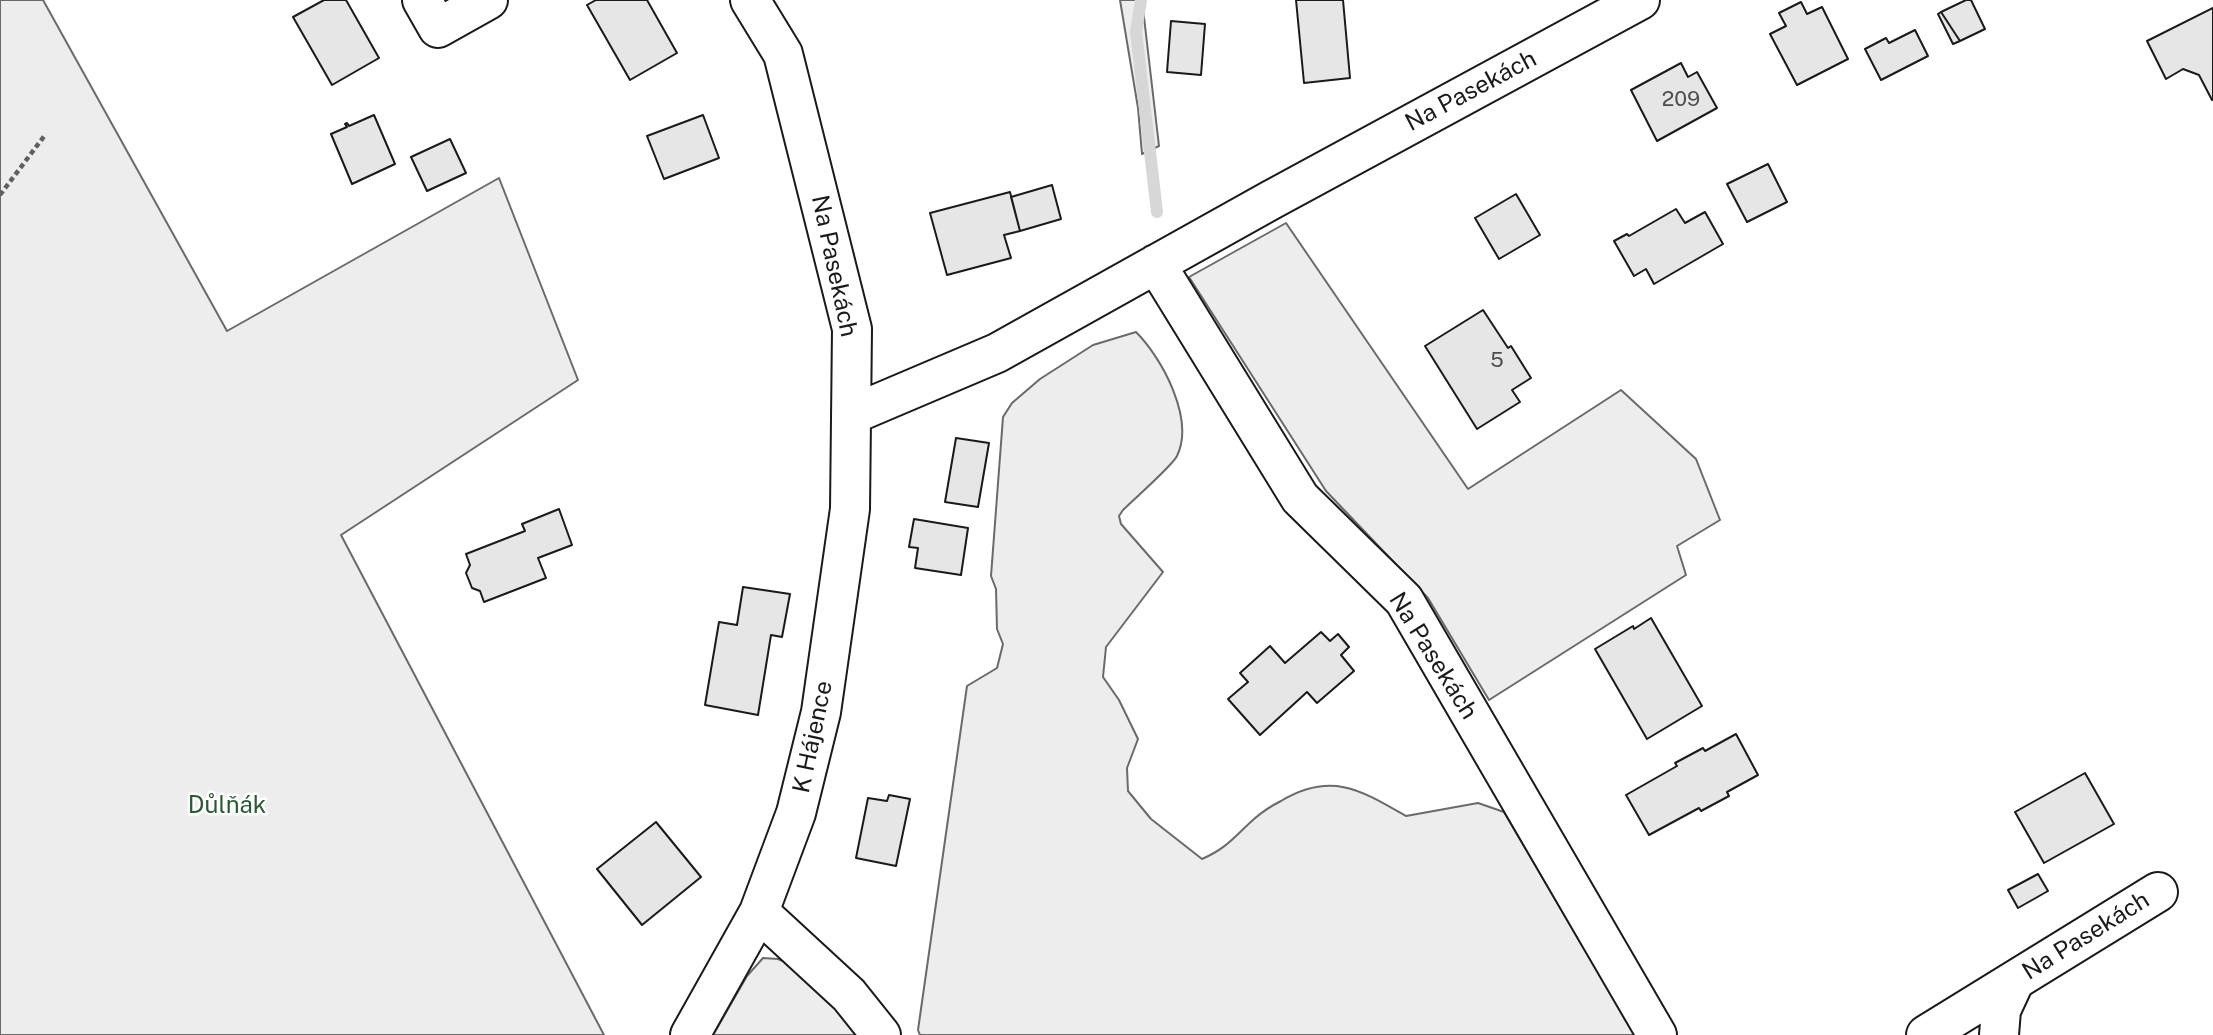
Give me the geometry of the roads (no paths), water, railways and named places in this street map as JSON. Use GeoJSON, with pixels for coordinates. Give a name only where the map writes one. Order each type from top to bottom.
{"type":"FeatureCollection","features":[{"type":"Feature","properties":{"kind":"street"},"geometry":{"type":"LineString","coordinates":[[422,0],[438,28],[488,0]]}},
{"type":"Feature","properties":{"kind":"street","name":"Na Pasekách"},"geometry":{"type":"LineString","coordinates":[[750,0],[783,54],[852,329],[851,415],[997,353],[1640,0]]}},
{"type":"Feature","properties":{"kind":"street","name":"Na Pasekách"},"geometry":{"type":"LineString","coordinates":[[1156,264],[1300,498],[1404,600],[1657,1035]]}},
{"type":"Feature","properties":{"kind":"street","name":"K Hájence"},"geometry":{"type":"LineString","coordinates":[[690,1035],[760,912],[796,813],[821,712],[850,509],[851,415]]}},
{"type":"Feature","properties":{"kind":"street","name":"Na Pasekách"},"geometry":{"type":"LineString","coordinates":[[1926,1035],[2158,892]]}},
{"type":"Feature","properties":{"kind":"street"},"geometry":{"type":"LineString","coordinates":[[760,912],[849,995],[881,1035]]}},
{"type":"Feature","properties":{"kind":"street","name":"Na Pasekách"},"geometry":{"type":"LineString","coordinates":[[1999,1035],[2001,1010],[2015,980]]}},
{"type":"Feature","properties":{"kind":"waterway"},"geometry":{"type":"LineString","coordinates":[[1141,0],[1136,32],[1157,212]]}},
{"type":"Feature","properties":{"kind":"park label","name":"Důlňák"},"geometry":{"type":"Point","coordinates":[227,806]}}]}
